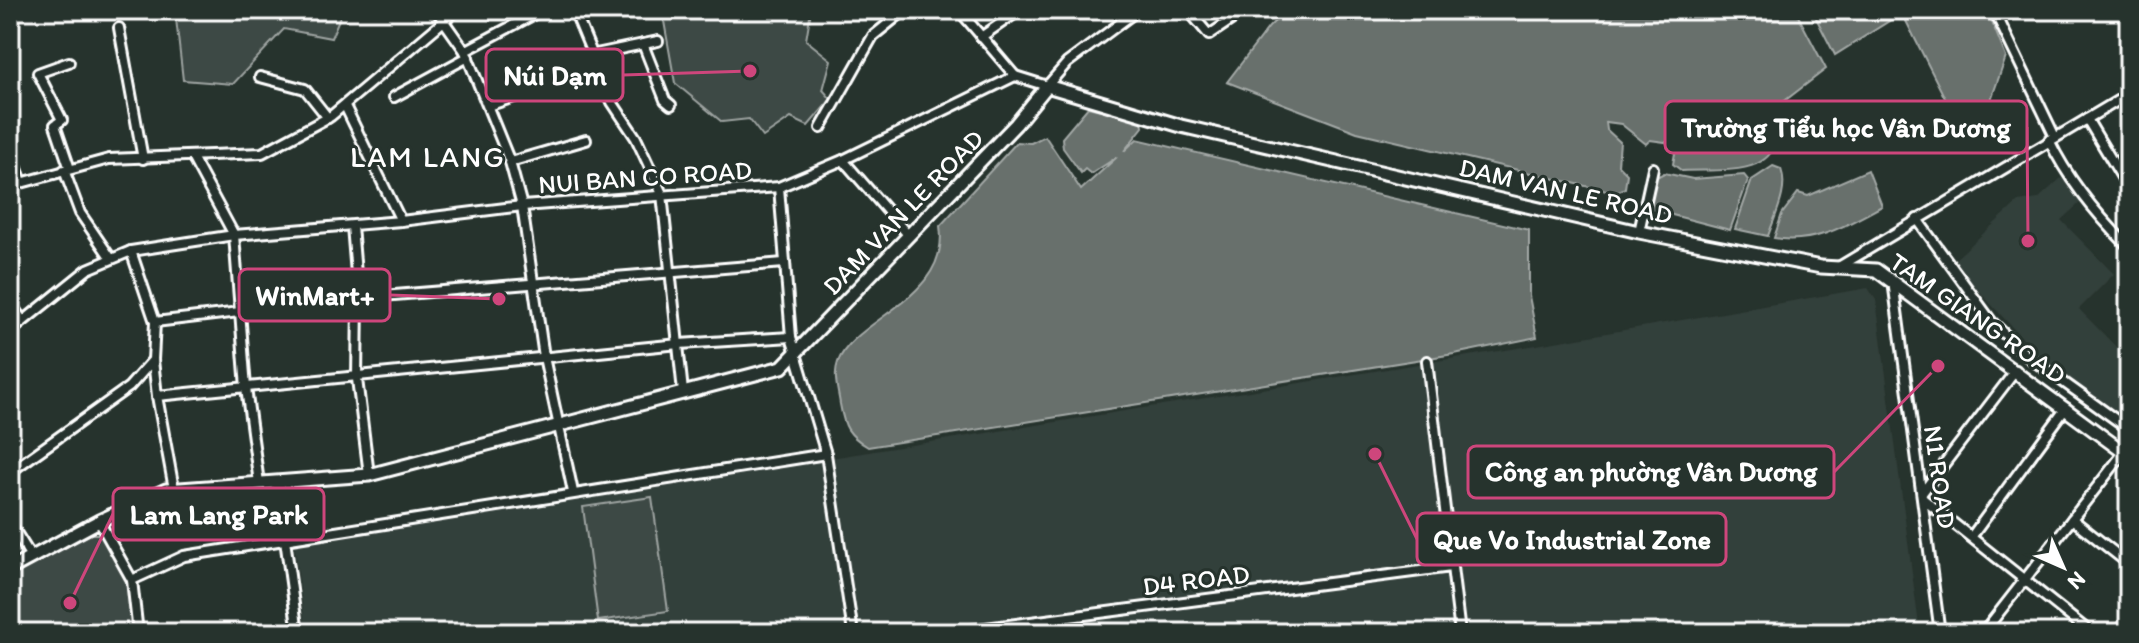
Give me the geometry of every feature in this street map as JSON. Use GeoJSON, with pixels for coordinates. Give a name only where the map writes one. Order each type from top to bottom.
{"type":"FeatureCollection","features":[{"type":"Feature","properties":{"kind":"main road","name":"DAM VAN LE ROAD"},"geometry":{"type":"LineString","coordinates":[[10,569],[99,521],[156,494],[174,489],[369,475],[782,367],[1016,124],[1047,86],[1181,126],[1639,232],[1836,269]]}},
{"type":"Feature","properties":{"kind":"main road","name":"TAM GIANG ROAD"},"geometry":{"type":"LineString","coordinates":[[1836,269],[1876,270],[1893,279],[2127,451]]}},
{"type":"Feature","properties":{"kind":"street"},"geometry":{"type":"LineString","coordinates":[[436,10],[466,54],[510,162],[522,206],[544,357],[573,492]]}},
{"type":"Feature","properties":{"kind":"street"},"geometry":{"type":"LineString","coordinates":[[10,186],[109,159],[262,153],[345,106],[457,10]]}},
{"type":"Feature","properties":{"kind":"street"},"geometry":{"type":"LineString","coordinates":[[394,97],[542,10]]}},
{"type":"Feature","properties":{"kind":"street"},"geometry":{"type":"LineString","coordinates":[[574,10],[591,55],[662,194],[683,392]]}},
{"type":"Feature","properties":{"kind":"street"},"geometry":{"type":"LineString","coordinates":[[821,128],[873,36],[894,13],[905,10]]}},
{"type":"Feature","properties":{"kind":"street"},"geometry":{"type":"LineString","coordinates":[[959,10],[1015,76],[1047,86],[1067,63],[1138,10]]}},
{"type":"Feature","properties":{"kind":"street"},"geometry":{"type":"LineString","coordinates":[[981,37],[1020,10]]}},
{"type":"Feature","properties":{"kind":"street"},"geometry":{"type":"LineString","coordinates":[[1188,10],[1209,35],[1246,10]]}},
{"type":"Feature","properties":{"kind":"street"},"geometry":{"type":"LineString","coordinates":[[1994,10],[2062,165],[2128,246]]}},
{"type":"Feature","properties":{"kind":"street"},"geometry":{"type":"LineString","coordinates":[[119,28],[143,159]]}},
{"type":"Feature","properties":{"kind":"street"},"geometry":{"type":"LineString","coordinates":[[591,55],[658,41]]}},
{"type":"Feature","properties":{"kind":"street"},"geometry":{"type":"LineString","coordinates":[[643,44],[665,100],[671,105]]}},
{"type":"Feature","properties":{"kind":"street"},"geometry":{"type":"LineString","coordinates":[[69,62],[38,73],[62,120],[55,125],[80,213],[110,257]]}},
{"type":"Feature","properties":{"kind":"street","name":"NUI BAN CO ROAD"},"geometry":{"type":"LineString","coordinates":[[10,332],[70,282],[110,257],[131,251],[234,235],[352,226],[522,206],[779,187],[843,160],[1015,76]]}},
{"type":"Feature","properties":{"kind":"street"},"geometry":{"type":"LineString","coordinates":[[260,77],[305,89],[328,118]]}},
{"type":"Feature","properties":{"kind":"street"},"geometry":{"type":"LineString","coordinates":[[488,106],[555,83]]}},
{"type":"Feature","properties":{"kind":"street","name":"TAM GIANG ROAD"},"geometry":{"type":"LineString","coordinates":[[1836,269],[2129,94]]}},
{"type":"Feature","properties":{"kind":"street"},"geometry":{"type":"LineString","coordinates":[[345,106],[401,221]]}},
{"type":"Feature","properties":{"kind":"street"},"geometry":{"type":"LineString","coordinates":[[2087,119],[2129,189]]}},
{"type":"Feature","properties":{"kind":"street"},"geometry":{"type":"LineString","coordinates":[[510,162],[586,140]]}},
{"type":"Feature","properties":{"kind":"street"},"geometry":{"type":"LineString","coordinates":[[10,150],[22,182]]}},
{"type":"Feature","properties":{"kind":"street"},"geometry":{"type":"LineString","coordinates":[[192,157],[234,235],[246,388],[259,483]]}},
{"type":"Feature","properties":{"kind":"street"},"geometry":{"type":"LineString","coordinates":[[843,160],[909,236]]}},
{"type":"Feature","properties":{"kind":"street"},"geometry":{"type":"LineString","coordinates":[[1639,232],[1653,168]]}},
{"type":"Feature","properties":{"kind":"street"},"geometry":{"type":"LineString","coordinates":[[779,187],[791,337],[826,454],[853,633]]}},
{"type":"Feature","properties":{"kind":"street"},"geometry":{"type":"LineString","coordinates":[[1917,219],[1992,322],[2027,356],[2129,429]]}},
{"type":"Feature","properties":{"kind":"street"},"geometry":{"type":"LineString","coordinates":[[352,226],[358,298],[357,379],[369,475]]}},
{"type":"Feature","properties":{"kind":"street"},"geometry":{"type":"LineString","coordinates":[[131,251],[155,322],[153,360],[157,396],[174,489]]}},
{"type":"Feature","properties":{"kind":"street"},"geometry":{"type":"LineString","coordinates":[[155,322],[358,298],[784,263]]}},
{"type":"Feature","properties":{"kind":"street","name":"N1 ROAD"},"geometry":{"type":"LineString","coordinates":[[1893,279],[1940,633]]}},
{"type":"Feature","properties":{"kind":"street"},"geometry":{"type":"LineString","coordinates":[[10,303],[23,321]]}},
{"type":"Feature","properties":{"kind":"street"},"geometry":{"type":"LineString","coordinates":[[157,396],[357,379],[679,344],[791,337]]}},
{"type":"Feature","properties":{"kind":"street"},"geometry":{"type":"LineString","coordinates":[[10,472],[81,425],[129,387],[153,360]]}},
{"type":"Feature","properties":{"kind":"street"},"geometry":{"type":"LineString","coordinates":[[1427,361],[1460,633]]}},
{"type":"Feature","properties":{"kind":"street"},"geometry":{"type":"LineString","coordinates":[[2016,370],[1922,496],[2091,633]]}},
{"type":"Feature","properties":{"kind":"street"},"geometry":{"type":"LineString","coordinates":[[1972,536],[2066,408]]}},
{"type":"Feature","properties":{"kind":"street"},"geometry":{"type":"LineString","coordinates":[[1983,633],[2127,451]]}},
{"type":"Feature","properties":{"kind":"street"},"geometry":{"type":"LineString","coordinates":[[132,580],[184,556],[826,454]]}},
{"type":"Feature","properties":{"kind":"street"},"geometry":{"type":"LineString","coordinates":[[277,482],[298,633]]}},
{"type":"Feature","properties":{"kind":"street"},"geometry":{"type":"LineString","coordinates":[[2072,519],[2129,564]]}},
{"type":"Feature","properties":{"kind":"street"},"geometry":{"type":"LineString","coordinates":[[99,521],[132,580],[138,633]]}},
{"type":"Feature","properties":{"kind":"street"},"geometry":{"type":"LineString","coordinates":[[10,523],[32,558]]}},
{"type":"Feature","properties":{"kind":"street","name":"D4 ROAD"},"geometry":{"type":"LineString","coordinates":[[947,633],[1451,567]]}},
{"type":"Feature","properties":{"kind":"street"},"geometry":{"type":"LineString","coordinates":[[2071,633],[2079,624]]}},
{"type":"Feature","properties":{"kind":"shaded area"},"geometry":{"type":"Polygon","coordinates":[[[175,10],[343,10],[331,38],[284,29],[233,84],[183,80],[175,10]]]}},
{"type":"Feature","properties":{"kind":"shaded area"},"geometry":{"type":"Polygon","coordinates":[[[662,10],[811,10],[806,40],[831,60],[823,90],[831,99],[808,126],[791,118],[763,137],[749,119],[722,122],[675,83],[662,10]]]}},
{"type":"Feature","properties":{"kind":"shaded area"},"geometry":{"type":"Polygon","coordinates":[[[1286,10],[1795,10],[1826,69],[1769,113],[1767,125],[1775,145],[1769,155],[1748,167],[1682,171],[1673,164],[1675,153],[1672,143],[1650,140],[1646,144],[1621,124],[1606,122],[1607,130],[1620,142],[1618,165],[1627,174],[1625,188],[1615,193],[1357,132],[1227,82],[1286,10]]]}},
{"type":"Feature","properties":{"kind":"shaded area"},"geometry":{"type":"Polygon","coordinates":[[[1812,10],[1987,10],[2006,57],[1974,148],[1966,140],[1902,13],[1835,55],[1812,10]]]}},
{"type":"Feature","properties":{"kind":"shaded area"},"geometry":{"type":"Polygon","coordinates":[[[1088,107],[1142,120],[1143,127],[1124,151],[1137,139],[1529,230],[1529,296],[1537,337],[1454,354],[868,447],[861,443],[845,425],[836,383],[838,362],[847,347],[917,290],[931,272],[939,251],[940,226],[1017,142],[1031,143],[1045,136],[1081,190],[1117,157],[1091,174],[1085,169],[1081,173],[1063,148],[1062,138],[1088,107]]]}},
{"type":"Feature","properties":{"kind":"shaded area"},"geometry":{"type":"Polygon","coordinates":[[[1773,166],[1781,169],[1783,185],[1768,236],[1735,229],[1752,180],[1773,166]]]}},
{"type":"Feature","properties":{"kind":"shaded area"},"geometry":{"type":"Polygon","coordinates":[[[2071,169],[2091,193],[2061,220],[2114,274],[2079,309],[2122,353],[2129,348],[2128,427],[2035,352],[1952,262],[2018,202],[2038,199],[2071,169]]]}},
{"type":"Feature","properties":{"kind":"shaded area"},"geometry":{"type":"Polygon","coordinates":[[[1868,170],[1882,206],[1817,236],[1774,238],[1782,214],[1798,193],[1808,196],[1868,170]]]}},
{"type":"Feature","properties":{"kind":"shaded area"},"geometry":{"type":"Polygon","coordinates":[[[1664,173],[1693,179],[1744,175],[1748,180],[1730,230],[1649,209],[1653,179],[1664,173]]]}},
{"type":"Feature","properties":{"kind":"shaded area"},"geometry":{"type":"Polygon","coordinates":[[[1868,288],[1876,300],[1920,633],[306,633],[293,536],[806,462],[1549,343],[1868,288]]]}},
{"type":"Feature","properties":{"kind":"shaded area"},"geometry":{"type":"Polygon","coordinates":[[[652,497],[668,611],[598,621],[583,507],[652,497]]]}},
{"type":"Feature","properties":{"kind":"shaded area"},"geometry":{"type":"Polygon","coordinates":[[[91,534],[102,534],[126,577],[134,633],[14,633],[10,625],[10,576],[91,534]]]}},
{"type":"Feature","properties":{"kind":"place","name":"Núi Dạm"},"geometry":{"type":"Point","coordinates":[750,71]}},
{"type":"Feature","properties":{"kind":"place","name":"Trường Tiểu học Vân Dương"},"geometry":{"type":"Point","coordinates":[2028,241]}},
{"type":"Feature","properties":{"kind":"place","name":"WinMart+"},"geometry":{"type":"Point","coordinates":[499,299]}},
{"type":"Feature","properties":{"kind":"place","name":"Công an phường Vân Dương"},"geometry":{"type":"Point","coordinates":[1938,366]}},
{"type":"Feature","properties":{"kind":"place","name":"Que Vo Industrial Zone"},"geometry":{"type":"Point","coordinates":[1375,454]}},
{"type":"Feature","properties":{"kind":"place","name":"Lam Lang Park"},"geometry":{"type":"Point","coordinates":[70,603]}},
{"type":"Feature","properties":{"kind":"district","name":"LAM LANG"},"geometry":{"type":"Point","coordinates":[428,157]}}]}
